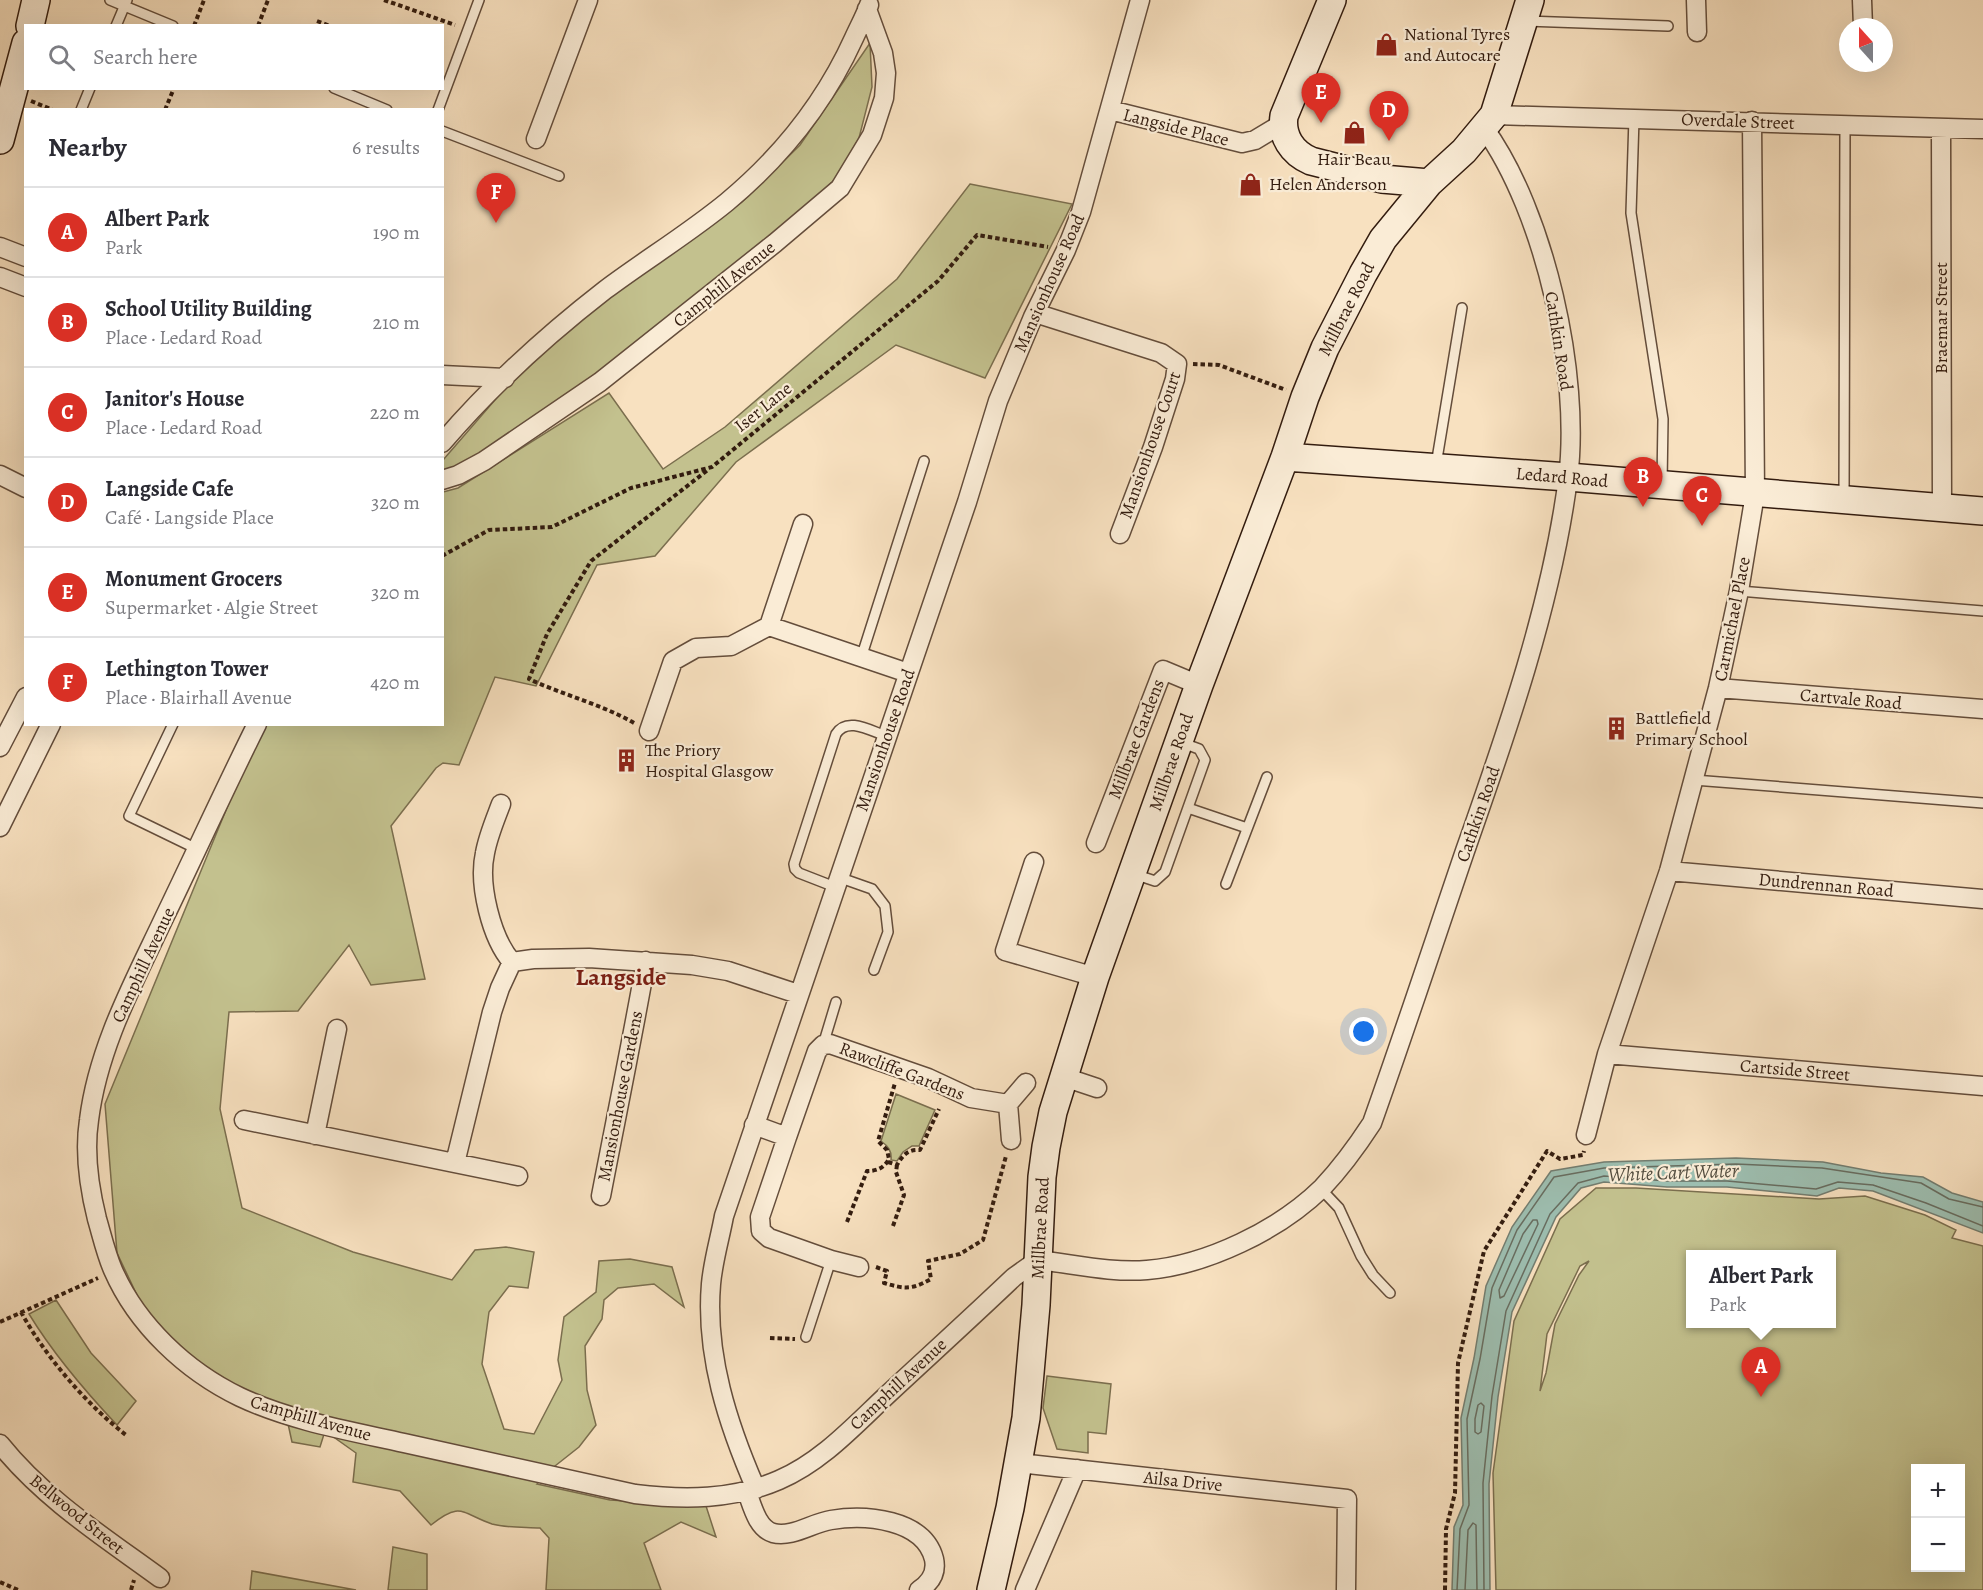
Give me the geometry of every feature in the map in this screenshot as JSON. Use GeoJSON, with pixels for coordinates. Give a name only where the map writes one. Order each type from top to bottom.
{"type":"FeatureCollection","features":[{"type":"Feature","properties":{"kind":"street"},"geometry":{"type":"LineString","coordinates":[[30,24],[36,0]]}},
{"type":"Feature","properties":{"kind":"street"},"geometry":{"type":"LineString","coordinates":[[536,139],[588,0]]}},
{"type":"Feature","properties":{"kind":"street","name":"Mansionhouse Road"},"geometry":{"type":"LineString","coordinates":[[751,1490],[725,1410],[714,1360],[711,1284],[724,1216],[967,502],[998,402],[1081,212],[1140,0]]}},
{"type":"Feature","properties":{"kind":"street"},"geometry":{"type":"LineString","coordinates":[[1332,0],[1284,116],[1283,123],[1288,141],[1300,156],[1382,179],[1429,183]]}},
{"type":"Feature","properties":{"kind":"street"},"geometry":{"type":"LineString","coordinates":[[1696,0],[1697,32]]}},
{"type":"Feature","properties":{"kind":"street"},"geometry":{"type":"LineString","coordinates":[[1862,0],[1863,18]]}},
{"type":"Feature","properties":{"kind":"street","name":"Camphill Avenue"},"geometry":{"type":"LineString","coordinates":[[444,441],[505,378],[581,310],[727,202],[760,173],[789,142],[830,85],[845,58],[869,4]]}},
{"type":"Feature","properties":{"kind":"street","name":"Camphill Avenue"},"geometry":{"type":"LineString","coordinates":[[444,479],[458,475],[484,461],[600,382],[775,243],[840,188],[872,135],[884,98],[886,73],[883,53],[869,4]]}},
{"type":"Feature","properties":{"kind":"street","name":"Millbrae Road"},"geometry":{"type":"LineString","coordinates":[[991,1590],[1019,1463],[1032,1361],[1042,1177],[1053,1112],[1095,977],[1198,685],[1325,348],[1383,239],[1429,183],[1464,151],[1489,122],[1527,10]]}},
{"type":"Feature","properties":{"kind":"street"},"geometry":{"type":"LineString","coordinates":[[0,140],[7,92],[24,48]]}},
{"type":"Feature","properties":{"kind":"street","name":"Langside Place"},"geometry":{"type":"LineString","coordinates":[[1110,110],[1242,143],[1255,140],[1283,123]]}},
{"type":"Feature","properties":{"kind":"street","name":"Overdale Street"},"geometry":{"type":"LineString","coordinates":[[1489,122],[1634,118],[1983,129]]}},
{"type":"Feature","properties":{"kind":"street","name":"Carmichael Place"},"geometry":{"type":"LineString","coordinates":[[1586,1135],[1607,1054],[1669,871],[1719,688],[1739,591],[1755,494],[1752,121]]}},
{"type":"Feature","properties":{"kind":"street","name":"Cathkin Road"},"geometry":{"type":"LineString","coordinates":[[1038,1260],[1117,1270],[1148,1270],[1191,1262],[1217,1253],[1261,1232],[1290,1214],[1321,1188],[1355,1150],[1372,1123],[1490,781],[1530,651],[1552,562],[1568,477],[1570,428],[1567,365],[1556,308],[1536,235],[1489,122]]}},
{"type":"Feature","properties":{"kind":"street","name":"Braemar Street"},"geometry":{"type":"LineString","coordinates":[[1941,128],[1942,508]]}},
{"type":"Feature","properties":{"kind":"street"},"geometry":{"type":"LineString","coordinates":[[1382,179],[1389,190],[1392,207],[1383,239]]}},
{"type":"Feature","properties":{"kind":"street"},"geometry":{"type":"LineString","coordinates":[[0,247],[24,256]]}},
{"type":"Feature","properties":{"kind":"street"},"geometry":{"type":"LineString","coordinates":[[0,277],[24,286]]}},
{"type":"Feature","properties":{"kind":"street","name":"Mansionhouse Court"},"geometry":{"type":"LineString","coordinates":[[1035,313],[1161,353],[1178,364],[1153,447],[1120,534]]}},
{"type":"Feature","properties":{"kind":"street"},"geometry":{"type":"LineString","coordinates":[[444,375],[505,378]]}},
{"type":"Feature","properties":{"kind":"street","name":"Ledard Road"},"geometry":{"type":"LineString","coordinates":[[1285,457],[1568,477],[1983,511]]}},
{"type":"Feature","properties":{"kind":"street"},"geometry":{"type":"LineString","coordinates":[[0,475],[24,487]]}},
{"type":"Feature","properties":{"kind":"street"},"geometry":{"type":"LineString","coordinates":[[649,731],[673,661],[696,648],[731,646],[769,626],[803,524]]}},
{"type":"Feature","properties":{"kind":"street"},"geometry":{"type":"LineString","coordinates":[[769,626],[908,673]]}},
{"type":"Feature","properties":{"kind":"street","name":"Millbrae Gardens"},"geometry":{"type":"LineString","coordinates":[[1096,843],[1163,670],[1198,685]]}},
{"type":"Feature","properties":{"kind":"street","name":"Cartvale Road"},"geometry":{"type":"LineString","coordinates":[[1719,688],[1983,709]]}},
{"type":"Feature","properties":{"kind":"street"},"geometry":{"type":"LineString","coordinates":[[0,747],[24,701]]}},
{"type":"Feature","properties":{"kind":"street"},"geometry":{"type":"LineString","coordinates":[[0,827],[50,726]]}},
{"type":"Feature","properties":{"kind":"street","name":"Camphill Avenue"},"geometry":{"type":"LineString","coordinates":[[256,726],[121,1009],[100,1065],[88,1120],[87,1162],[93,1202],[113,1271],[127,1296],[150,1328],[183,1360],[210,1381],[242,1398],[280,1413],[348,1431],[635,1494],[699,1498],[751,1490],[779,1480],[821,1456],[1014,1277],[1038,1260]]}},
{"type":"Feature","properties":{"kind":"street"},"geometry":{"type":"LineString","coordinates":[[501,804],[489,836],[483,867],[492,926],[500,945],[512,962]]}},
{"type":"Feature","properties":{"kind":"street"},"geometry":{"type":"LineString","coordinates":[[1034,862],[1005,951],[1095,977]]}},
{"type":"Feature","properties":{"kind":"street","name":"Dundrennan Road"},"geometry":{"type":"LineString","coordinates":[[1669,871],[1983,899]]}},
{"type":"Feature","properties":{"kind":"street"},"geometry":{"type":"LineString","coordinates":[[512,962],[556,958],[692,965],[728,972],[798,994]]}},
{"type":"Feature","properties":{"kind":"street","name":"Mansionhouse Gardens"},"geometry":{"type":"LineString","coordinates":[[601,1196],[646,961]]}},
{"type":"Feature","properties":{"kind":"street"},"geometry":{"type":"LineString","coordinates":[[455,1164],[492,1012],[512,962]]}},
{"type":"Feature","properties":{"kind":"street"},"geometry":{"type":"LineString","coordinates":[[315,1135],[337,1029]]}},
{"type":"Feature","properties":{"kind":"street","name":"Rawcliffe Gardens"},"geometry":{"type":"LineString","coordinates":[[859,1267],[831,1260],[769,1238],[761,1231],[760,1217],[817,1051],[823,1045],[830,1044],[928,1078],[971,1098],[1008,1104]]}},
{"type":"Feature","properties":{"kind":"street","name":"Cartside Street"},"geometry":{"type":"LineString","coordinates":[[1607,1054],[1983,1086]]}},
{"type":"Feature","properties":{"kind":"street"},"geometry":{"type":"LineString","coordinates":[[1064,1077],[1098,1088]]}},
{"type":"Feature","properties":{"kind":"street"},"geometry":{"type":"LineString","coordinates":[[1011,1140],[1008,1104],[1026,1083]]}},
{"type":"Feature","properties":{"kind":"street"},"geometry":{"type":"LineString","coordinates":[[244,1120],[518,1176]]}},
{"type":"Feature","properties":{"kind":"street"},"geometry":{"type":"LineString","coordinates":[[754,1125],[788,1137]]}},
{"type":"Feature","properties":{"kind":"street","name":"Bellwood Street"},"geometry":{"type":"LineString","coordinates":[[0,1444],[37,1484],[63,1506],[160,1578]]}},
{"type":"Feature","properties":{"kind":"street","name":"Ailsa Drive"},"geometry":{"type":"LineString","coordinates":[[1019,1463],[1347,1499],[1346,1590]]}},
{"type":"Feature","properties":{"kind":"street"},"geometry":{"type":"LineString","coordinates":[[1025,1590],[1077,1469]]}},
{"type":"Feature","properties":{"kind":"street"},"geometry":{"type":"LineString","coordinates":[[751,1490],[758,1520],[766,1530],[774,1533],[788,1534],[819,1523],[854,1518],[875,1519],[914,1533],[929,1547],[935,1565],[933,1576],[919,1590]]}},
{"type":"Feature","properties":{"kind":"lane"},"geometry":{"type":"LineString","coordinates":[[110,0],[126,3],[169,24]]}},
{"type":"Feature","properties":{"kind":"lane"},"geometry":{"type":"LineString","coordinates":[[439,108],[479,0]]}},
{"type":"Feature","properties":{"kind":"lane"},"geometry":{"type":"LineString","coordinates":[[117,24],[126,3]]}},
{"type":"Feature","properties":{"kind":"lane"},"geometry":{"type":"LineString","coordinates":[[1527,10],[1668,26]]}},
{"type":"Feature","properties":{"kind":"lane"},"geometry":{"type":"LineString","coordinates":[[82,108],[89,90]]}},
{"type":"Feature","properties":{"kind":"lane"},"geometry":{"type":"LineString","coordinates":[[339,90],[382,108]]}},
{"type":"Feature","properties":{"kind":"lane"},"geometry":{"type":"LineString","coordinates":[[1634,118],[1631,213],[1663,419],[1662,486]]}},
{"type":"Feature","properties":{"kind":"lane"},"geometry":{"type":"LineString","coordinates":[[1844,501],[1845,124]]}},
{"type":"Feature","properties":{"kind":"lane"},"geometry":{"type":"LineString","coordinates":[[444,132],[559,176]]}},
{"type":"Feature","properties":{"kind":"lane"},"geometry":{"type":"LineString","coordinates":[[1435,467],[1462,308]]}},
{"type":"Feature","properties":{"kind":"lane"},"geometry":{"type":"LineString","coordinates":[[861,657],[924,461]]}},
{"type":"Feature","properties":{"kind":"lane"},"geometry":{"type":"LineString","coordinates":[[1739,591],[1983,611]]}},
{"type":"Feature","properties":{"kind":"lane"},"geometry":{"type":"LineString","coordinates":[[874,970],[888,932],[885,906],[872,889],[799,873],[794,864],[840,727],[850,724],[886,736]]}},
{"type":"Feature","properties":{"kind":"lane"},"geometry":{"type":"LineString","coordinates":[[172,726],[129,816],[197,849]]}},
{"type":"Feature","properties":{"kind":"lane"},"geometry":{"type":"LineString","coordinates":[[1132,873],[1155,881],[1165,872],[1206,760],[1199,749],[1178,742]]}},
{"type":"Feature","properties":{"kind":"lane"},"geometry":{"type":"LineString","coordinates":[[1226,884],[1268,777]]}},
{"type":"Feature","properties":{"kind":"lane"},"geometry":{"type":"LineString","coordinates":[[1694,780],[1983,803]]}},
{"type":"Feature","properties":{"kind":"lane"},"geometry":{"type":"LineString","coordinates":[[1188,808],[1247,828]]}},
{"type":"Feature","properties":{"kind":"lane"},"geometry":{"type":"LineString","coordinates":[[823,1045],[836,1002]]}},
{"type":"Feature","properties":{"kind":"lane"},"geometry":{"type":"LineString","coordinates":[[1321,1188],[1339,1208],[1361,1256],[1373,1275],[1390,1293]]}},
{"type":"Feature","properties":{"kind":"lane"},"geometry":{"type":"LineString","coordinates":[[807,1335],[831,1260]]}},
{"type":"Feature","properties":{"kind":"path"},"geometry":{"type":"LineString","coordinates":[[195,24],[204,0]]}},
{"type":"Feature","properties":{"kind":"path"},"geometry":{"type":"LineString","coordinates":[[259,24],[268,0]]}},
{"type":"Feature","properties":{"kind":"path"},"geometry":{"type":"LineString","coordinates":[[384,0],[467,30]]}},
{"type":"Feature","properties":{"kind":"path"},"geometry":{"type":"LineString","coordinates":[[317,21],[326,24]]}},
{"type":"Feature","properties":{"kind":"path"},"geometry":{"type":"LineString","coordinates":[[166,108],[173,90]]}},
{"type":"Feature","properties":{"kind":"path","name":"Iser Lane"},"geometry":{"type":"LineString","coordinates":[[444,555],[489,530],[552,527],[631,488],[712,467],[938,281],[977,235],[1066,250]]}},
{"type":"Feature","properties":{"kind":"path"},"geometry":{"type":"LineString","coordinates":[[1178,364],[1219,365],[1305,397]]}},
{"type":"Feature","properties":{"kind":"path"},"geometry":{"type":"LineString","coordinates":[[649,731],[616,713],[552,690],[529,679],[547,634],[591,561],[712,467]]}},
{"type":"Feature","properties":{"kind":"path"},"geometry":{"type":"LineString","coordinates":[[847,1222],[867,1171],[874,1171],[888,1162],[887,1150],[878,1141],[900,1068]]}},
{"type":"Feature","properties":{"kind":"path"},"geometry":{"type":"LineString","coordinates":[[893,1226],[904,1195],[896,1172],[897,1165],[904,1154],[912,1149],[920,1150],[939,1109]]}},
{"type":"Feature","properties":{"kind":"path"},"geometry":{"type":"LineString","coordinates":[[1445,1590],[1446,1529],[1455,1493],[1458,1363],[1484,1251],[1546,1151],[1560,1159],[1583,1155],[1586,1135]]}},
{"type":"Feature","properties":{"kind":"path"},"geometry":{"type":"LineString","coordinates":[[859,1267],[867,1264],[887,1272],[884,1283],[903,1289],[917,1287],[931,1279],[928,1261],[960,1254],[983,1240],[1011,1140]]}},
{"type":"Feature","properties":{"kind":"path"},"geometry":{"type":"LineString","coordinates":[[888,1162],[897,1165]]}},
{"type":"Feature","properties":{"kind":"path"},"geometry":{"type":"LineString","coordinates":[[0,1322],[113,1271]]}},
{"type":"Feature","properties":{"kind":"path"},"geometry":{"type":"LineString","coordinates":[[21,1312],[32,1332],[78,1390],[126,1435]]}},
{"type":"Feature","properties":{"kind":"path"},"geometry":{"type":"LineString","coordinates":[[770,1338],[798,1339],[807,1335]]}},
{"type":"Feature","properties":{"kind":"path"},"geometry":{"type":"LineString","coordinates":[[0,1582],[18,1590]]}},
{"type":"Feature","properties":{"kind":"shaded area"},"geometry":{"type":"Polygon","coordinates":[[[870,43],[872,87],[859,138],[836,178],[798,216],[590,381],[458,469],[444,471],[444,459],[501,393],[580,319],[742,202],[800,145],[870,43]]]}},
{"type":"Feature","properties":{"kind":"shaded area"},"geometry":{"type":"Polygon","coordinates":[[[970,184],[1072,204],[985,378],[896,345],[736,462],[655,556],[597,565],[536,686],[495,677],[459,765],[443,763],[436,768],[391,826],[425,979],[371,985],[349,945],[298,1011],[229,1012],[220,1109],[242,1208],[353,1252],[452,1280],[475,1250],[506,1247],[534,1252],[528,1288],[509,1286],[489,1312],[482,1364],[504,1429],[534,1434],[562,1380],[558,1360],[564,1317],[596,1292],[599,1261],[630,1259],[672,1267],[684,1307],[654,1284],[618,1288],[604,1300],[602,1319],[585,1346],[587,1390],[596,1425],[579,1447],[537,1484],[610,1500],[706,1506],[716,1537],[681,1522],[644,1543],[661,1590],[546,1590],[549,1538],[540,1528],[492,1524],[461,1511],[449,1513],[431,1525],[400,1491],[353,1482],[356,1453],[325,1431],[320,1447],[292,1442],[285,1410],[206,1370],[145,1312],[117,1253],[105,1104],[261,726],[444,726],[444,492],[458,488],[609,393],[663,469],[725,427],[897,279],[970,184]]]}},
{"type":"Feature","properties":{"kind":"shaded area"},"geometry":{"type":"Polygon","coordinates":[[[896,1094],[935,1110],[919,1146],[912,1146],[903,1152],[897,1161],[891,1160],[889,1149],[881,1141],[896,1094]]]}},
{"type":"Feature","properties":{"kind":"shaded area"},"geometry":{"type":"Polygon","coordinates":[[[1596,1188],[1636,1188],[1819,1199],[1865,1196],[1925,1215],[1956,1230],[1952,1238],[1983,1246],[1983,1590],[1496,1590],[1493,1473],[1514,1321],[1560,1219],[1596,1188]],[[1589,1261],[1580,1266],[1547,1334],[1540,1391],[1546,1373],[1555,1324],[1579,1275],[1589,1261]]]}},
{"type":"Feature","properties":{"kind":"shaded area"},"geometry":{"type":"Polygon","coordinates":[[[56,1300],[91,1353],[136,1401],[117,1425],[70,1372],[29,1314],[56,1300]]]}},
{"type":"Feature","properties":{"kind":"shaded area"},"geometry":{"type":"Polygon","coordinates":[[[1047,1376],[1111,1384],[1106,1434],[1088,1432],[1088,1453],[1057,1449],[1043,1408],[1047,1376]]]}},
{"type":"Feature","properties":{"kind":"shaded area"},"geometry":{"type":"Polygon","coordinates":[[[393,1547],[427,1554],[427,1590],[388,1590],[393,1547]]]}},
{"type":"Feature","properties":{"kind":"shaded area"},"geometry":{"type":"Polygon","coordinates":[[[252,1571],[356,1590],[250,1590],[252,1571]]]}},
{"type":"Feature","properties":{"kind":"water","name":"White Cart Water"},"geometry":{"type":"Polygon","coordinates":[[[1736,1158],[1823,1162],[1881,1173],[1923,1177],[1952,1193],[1983,1202],[1983,1233],[1873,1191],[1839,1188],[1817,1196],[1727,1187],[1667,1187],[1604,1182],[1581,1188],[1556,1217],[1512,1312],[1498,1397],[1489,1484],[1490,1590],[1452,1590],[1454,1527],[1463,1505],[1461,1418],[1486,1286],[1512,1227],[1551,1171],[1604,1162],[1736,1158]]]}},
{"type":"Feature","properties":{"kind":"place","name":"National Tyres and Autocare"},"geometry":{"type":"Point","coordinates":[1386,44]}},
{"type":"Feature","properties":{"kind":"place","name":"Monument Grocers"},"geometry":{"type":"Point","coordinates":[1321,123]}},
{"type":"Feature","properties":{"kind":"place","name":"Hair Beau"},"geometry":{"type":"Point","coordinates":[1354,133]}},
{"type":"Feature","properties":{"kind":"place","name":"Langside Cafe"},"geometry":{"type":"Point","coordinates":[1389,141]}},
{"type":"Feature","properties":{"kind":"place","name":"Helen Anderson"},"geometry":{"type":"Point","coordinates":[1251,184]}},
{"type":"Feature","properties":{"kind":"place","name":"Lethington Tower"},"geometry":{"type":"Point","coordinates":[496,223]}},
{"type":"Feature","properties":{"kind":"place","name":"School Utility Building"},"geometry":{"type":"Point","coordinates":[1643,507]}},
{"type":"Feature","properties":{"kind":"place","name":"Janitor's House"},"geometry":{"type":"Point","coordinates":[1702,526]}},
{"type":"Feature","properties":{"kind":"place","name":"Battlefield Primary School"},"geometry":{"type":"Point","coordinates":[1617,728]}},
{"type":"Feature","properties":{"kind":"place","name":"The Priory Hospital Glasgow"},"geometry":{"type":"Point","coordinates":[627,760]}},
{"type":"Feature","properties":{"kind":"place","name":"Albert Park"},"geometry":{"type":"Point","coordinates":[1761,1397]}},
{"type":"Feature","properties":{"kind":"district","name":"Langside"},"geometry":{"type":"Point","coordinates":[621,977]}}]}
